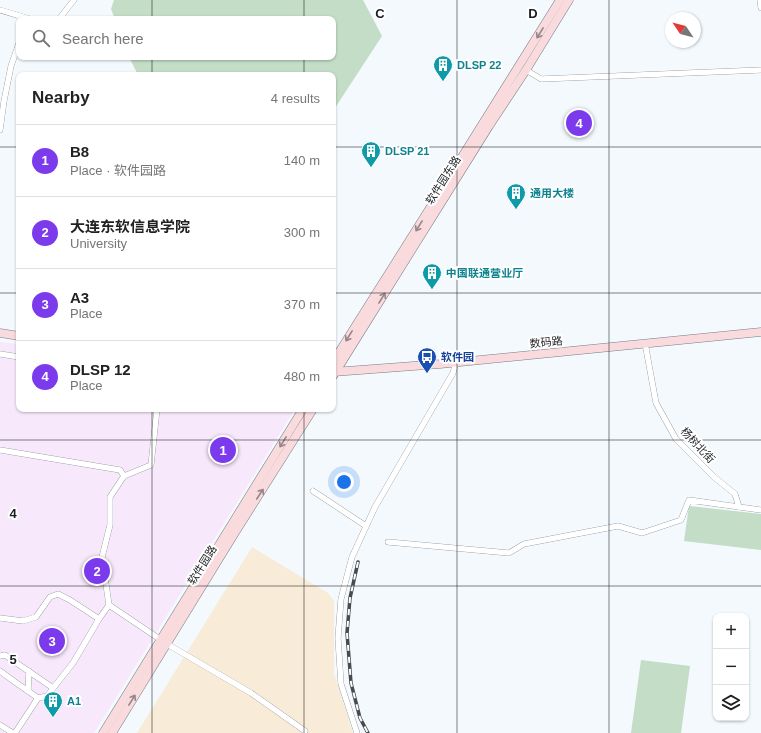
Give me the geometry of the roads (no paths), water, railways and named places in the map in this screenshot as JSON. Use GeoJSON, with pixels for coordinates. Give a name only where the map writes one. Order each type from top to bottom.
{"type":"FeatureCollection","features":[{"type":"Feature","properties":{"kind":"main road","name":"软件园东路"},"geometry":{"type":"LineString","coordinates":[[336,357],[560,0]]}},
{"type":"Feature","properties":{"kind":"main road","name":"软件园东路"},"geometry":{"type":"LineString","coordinates":[[336,371],[569,0]]}},
{"type":"Feature","properties":{"kind":"main road","name":"数码路"},"geometry":{"type":"LineString","coordinates":[[336,374],[360,370],[761,332]]}},
{"type":"Feature","properties":{"kind":"main road"},"geometry":{"type":"LineString","coordinates":[[0,333],[16,336]]}},
{"type":"Feature","properties":{"kind":"main road"},"geometry":{"type":"LineString","coordinates":[[347,355],[349,362],[360,370]]}},
{"type":"Feature","properties":{"kind":"main road","name":"软件园路"},"geometry":{"type":"LineString","coordinates":[[112,733],[164,642],[301,412]]}},
{"type":"Feature","properties":{"kind":"main road","name":"软件园路"},"geometry":{"type":"LineString","coordinates":[[104,733],[228,544],[311,412]]}},
{"type":"Feature","properties":{"kind":"street"},"geometry":{"type":"LineString","coordinates":[[61,16],[74,0]]}},
{"type":"Feature","properties":{"kind":"street"},"geometry":{"type":"LineString","coordinates":[[760,0],[761,8]]}},
{"type":"Feature","properties":{"kind":"street"},"geometry":{"type":"LineString","coordinates":[[0,10],[20,16]]}},
{"type":"Feature","properties":{"kind":"street"},"geometry":{"type":"LineString","coordinates":[[0,130],[11,66],[16,52]]}},
{"type":"Feature","properties":{"kind":"street"},"geometry":{"type":"LineString","coordinates":[[526,70],[541,79],[761,70]]}},
{"type":"Feature","properties":{"kind":"street","name":"杨树北街"},"geometry":{"type":"LineString","coordinates":[[645,343],[656,403],[676,439],[714,477],[735,494],[739,507]]}},
{"type":"Feature","properties":{"kind":"street"},"geometry":{"type":"LineString","coordinates":[[0,354],[16,357]]}},
{"type":"Feature","properties":{"kind":"street"},"geometry":{"type":"LineString","coordinates":[[357,733],[341,684],[338,638],[341,599],[352,557],[375,507],[453,372],[456,362]]}},
{"type":"Feature","properties":{"kind":"street"},"geometry":{"type":"LineString","coordinates":[[0,725],[14,733],[38,698],[47,696],[73,662],[99,619],[109,606],[102,557],[110,525],[110,497],[124,476],[151,465],[157,412]]}},
{"type":"Feature","properties":{"kind":"street"},"geometry":{"type":"LineString","coordinates":[[0,450],[120,470],[124,476]]}},
{"type":"Feature","properties":{"kind":"street"},"geometry":{"type":"LineString","coordinates":[[313,492],[366,526]]}},
{"type":"Feature","properties":{"kind":"street"},"geometry":{"type":"LineString","coordinates":[[388,542],[509,553],[524,544],[618,526],[642,533],[681,520],[689,500],[761,510]]}},
{"type":"Feature","properties":{"kind":"street"},"geometry":{"type":"LineString","coordinates":[[0,618],[23,621],[36,618],[50,597],[58,594],[99,619]]}},
{"type":"Feature","properties":{"kind":"street"},"geometry":{"type":"LineString","coordinates":[[109,606],[164,642],[251,693],[305,731]]}},
{"type":"Feature","properties":{"kind":"street"},"geometry":{"type":"LineString","coordinates":[[0,656],[5,655],[53,688]]}},
{"type":"Feature","properties":{"kind":"street"},"geometry":{"type":"LineString","coordinates":[[0,671],[38,698]]}},
{"type":"Feature","properties":{"kind":"street"},"geometry":{"type":"LineString","coordinates":[[28,691],[29,671]]}},
{"type":"Feature","properties":{"kind":"railway"},"geometry":{"type":"LineString","coordinates":[[358,562],[350,598],[347,633],[351,683],[360,718],[368,733]]}},
{"type":"Feature","properties":{"kind":"place","name":"DLSP 22"},"geometry":{"type":"Point","coordinates":[443,82]}},
{"type":"Feature","properties":{"kind":"place","name":"DLSP 12"},"geometry":{"type":"Point","coordinates":[579,123]}},
{"type":"Feature","properties":{"kind":"place","name":"DLSP 21"},"geometry":{"type":"Point","coordinates":[371,168]}},
{"type":"Feature","properties":{"kind":"place","name":"通用大楼"},"geometry":{"type":"Point","coordinates":[516,210]}},
{"type":"Feature","properties":{"kind":"place","name":"中国联通营业厅"},"geometry":{"type":"Point","coordinates":[432,290]}},
{"type":"Feature","properties":{"kind":"place","name":"软件园"},"geometry":{"type":"Point","coordinates":[427,374]}},
{"type":"Feature","properties":{"kind":"place","name":"B8"},"geometry":{"type":"Point","coordinates":[223,450]}},
{"type":"Feature","properties":{"kind":"place","name":"大连东软信息学院"},"geometry":{"type":"Point","coordinates":[97,571]}},
{"type":"Feature","properties":{"kind":"place","name":"A3"},"geometry":{"type":"Point","coordinates":[52,641]}},
{"type":"Feature","properties":{"kind":"place","name":"A1"},"geometry":{"type":"Point","coordinates":[53,718]}}]}
